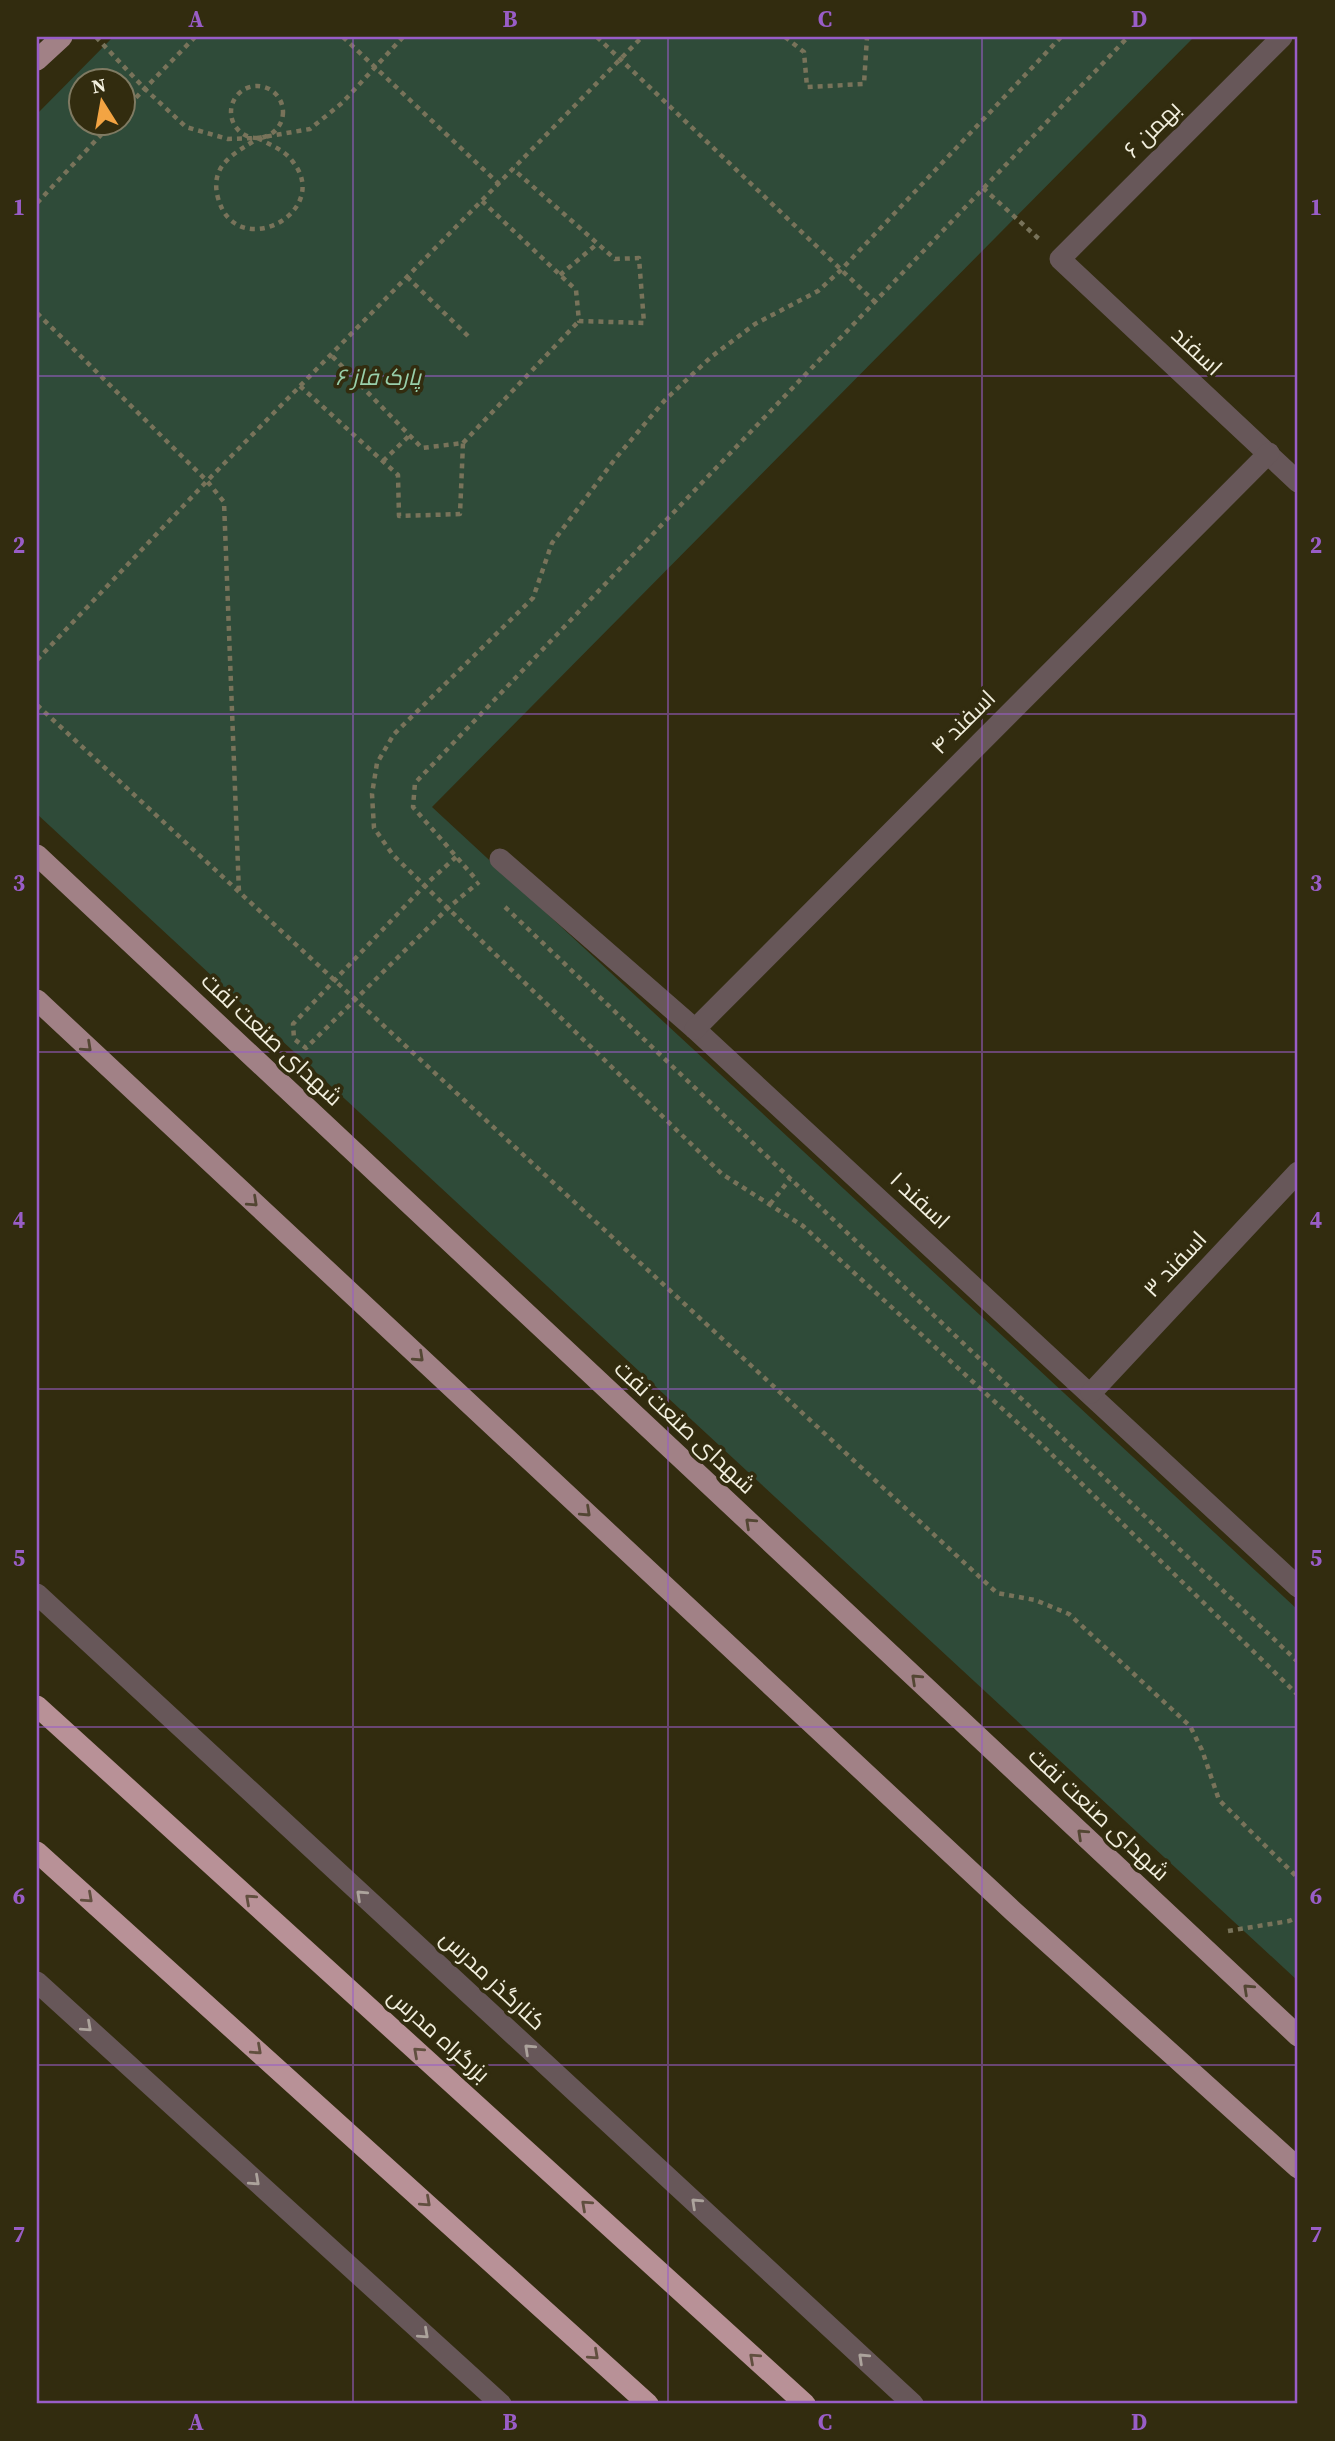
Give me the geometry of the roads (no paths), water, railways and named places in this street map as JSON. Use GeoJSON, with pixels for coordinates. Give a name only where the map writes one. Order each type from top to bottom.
{"type":"FeatureCollection","features":[{"type":"Feature","properties":{"kind":"highway","name":"بزرگراه مدرس"},"geometry":{"type":"LineString","coordinates":[[37,1706],[805,2404]]}},
{"type":"Feature","properties":{"kind":"highway"},"geometry":{"type":"LineString","coordinates":[[37,1852],[648,2404]]}},
{"type":"Feature","properties":{"kind":"main road"},"geometry":{"type":"LineString","coordinates":[[37,60],[62,37]]}},
{"type":"Feature","properties":{"kind":"main road","name":"شهدای صنعت نفت"},"geometry":{"type":"LineString","coordinates":[[37,855],[1298,2036]]}},
{"type":"Feature","properties":{"kind":"main road"},"geometry":{"type":"LineString","coordinates":[[37,1000],[1014,1912],[1298,2168]]}},
{"type":"Feature","properties":{"kind":"street","name":"بهمن ۶"},"geometry":{"type":"LineString","coordinates":[[1060,259],[1282,37]]}},
{"type":"Feature","properties":{"kind":"street","name":"اسفند"},"geometry":{"type":"LineString","coordinates":[[1060,259],[1298,482]]}},
{"type":"Feature","properties":{"kind":"street","name":"اسفند ۴"},"geometry":{"type":"LineString","coordinates":[[695,1029],[1269,453]]}},
{"type":"Feature","properties":{"kind":"street","name":"اسفند ۱"},"geometry":{"type":"LineString","coordinates":[[500,859],[695,1029],[1298,1587]]}},
{"type":"Feature","properties":{"kind":"street","name":"اسفند ۳"},"geometry":{"type":"LineString","coordinates":[[1091,1393],[1298,1172]]}},
{"type":"Feature","properties":{"kind":"street","name":"کنارگذر مدرس"},"geometry":{"type":"LineString","coordinates":[[37,1594],[913,2404]]}},
{"type":"Feature","properties":{"kind":"street"},"geometry":{"type":"LineString","coordinates":[[37,1982],[501,2404]]}},
{"type":"Feature","properties":{"kind":"park label","name":"پارک فاز ۶"},"geometry":{"type":"Point","coordinates":[378,377]}}]}
